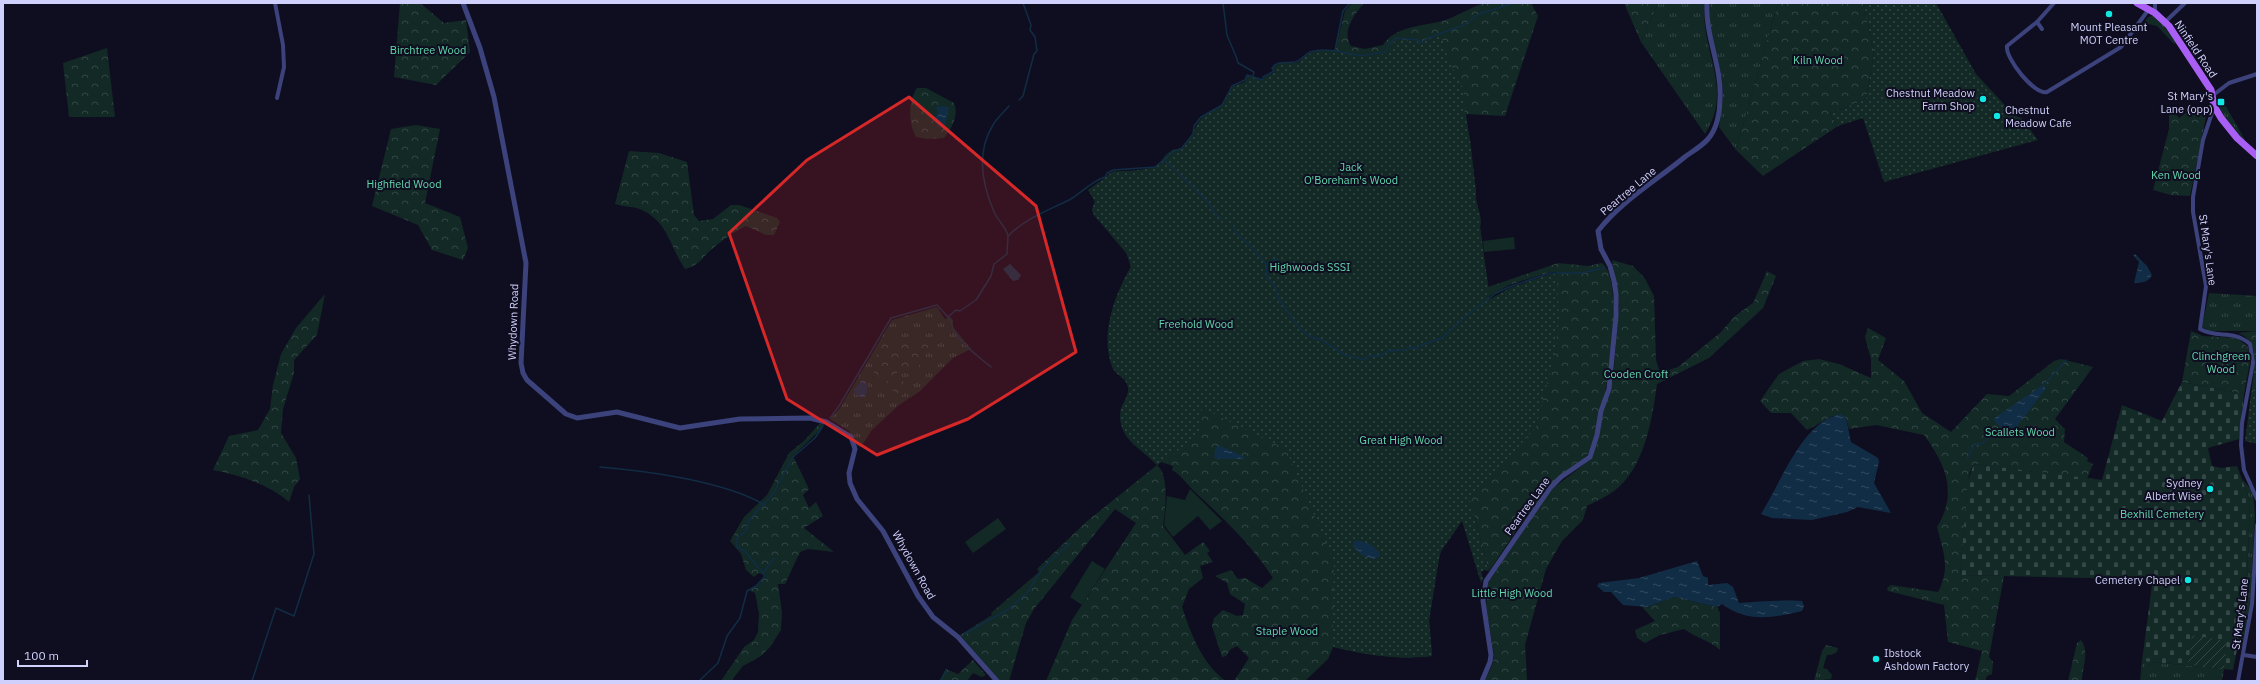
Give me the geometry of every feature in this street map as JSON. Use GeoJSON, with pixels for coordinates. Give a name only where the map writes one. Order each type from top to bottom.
{"type":"FeatureCollection","features":[{"type":"Feature","properties":{"kind":"main road","name":"Ninfield Road"},"geometry":{"type":"LineString","coordinates":[[2137,3],[2152,11],[2165,22],[2179,40],[2212,96],[2214,106],[2230,130],[2256,155]]}},
{"type":"Feature","properties":{"kind":"street"},"geometry":{"type":"LineString","coordinates":[[275,3],[283,45],[284,67],[277,98]]}},
{"type":"Feature","properties":{"kind":"street","name":"Whydown Road"},"geometry":{"type":"LineString","coordinates":[[463,3],[480,48],[494,97],[526,263],[521,363],[523,373],[528,380],[566,414],[577,418],[617,412],[680,428],[740,419],[810,418],[826,422],[851,437],[855,449],[849,473],[850,483],[857,499],[883,531],[918,596],[934,617],[958,637],[997,681]]}},
{"type":"Feature","properties":{"kind":"street","name":"Peartree Lane"},"geometry":{"type":"LineString","coordinates":[[1482,681],[1490,662],[1491,655],[1483,601],[1486,581],[1550,488],[1590,457],[1597,435],[1601,411],[1609,389],[1616,316],[1616,294],[1610,266],[1602,249],[1598,231],[1638,193],[1708,139],[1717,122],[1720,100],[1720,79],[1709,36],[1707,3]]}},
{"type":"Feature","properties":{"kind":"street"},"geometry":{"type":"LineString","coordinates":[[2054,3],[2036,22],[2011,41],[2007,46],[2007,53],[2033,87],[2044,93],[2121,47],[2152,11],[2155,3]]}},
{"type":"Feature","properties":{"kind":"street"},"geometry":{"type":"LineString","coordinates":[[2165,22],[2185,3]]}},
{"type":"Feature","properties":{"kind":"street"},"geometry":{"type":"LineString","coordinates":[[2036,22],[2042,29]]}},
{"type":"Feature","properties":{"kind":"street"},"geometry":{"type":"LineString","coordinates":[[2212,96],[2229,83],[2257,74]]}},
{"type":"Feature","properties":{"kind":"street","name":"St Mary's Lane"},"geometry":{"type":"LineString","coordinates":[[2214,106],[2203,140],[2193,197],[2193,212],[2206,286],[2200,329],[2209,334],[2236,335],[2250,344],[2253,363],[2242,423],[2241,445],[2244,470],[2257,499]]}},
{"type":"Feature","properties":{"kind":"street","name":"St Mary's Lane"},"geometry":{"type":"LineString","coordinates":[[2238,681],[2244,655],[2252,604],[2257,525]]}},
{"type":"Feature","properties":{"kind":"street"},"geometry":{"type":"LineString","coordinates":[[2244,655],[2257,657]]}},
{"type":"Feature","properties":{"kind":"highlighted area"},"geometry":{"type":"Polygon","coordinates":[[[909,97],[1036,206],[1076,352],[968,419],[877,455],[787,399],[729,233],[807,160],[909,97]]]}},
{"type":"Feature","properties":{"kind":"green space","name":"Birchtree Wood"},"geometry":{"type":"Polygon","coordinates":[[[400,3],[420,3],[444,23],[466,20],[470,52],[436,85],[394,77],[400,3]]]}},
{"type":"Feature","properties":{"kind":"green space","name":"Highwoods SSSI"},"geometry":{"type":"Polygon","coordinates":[[[1352,3],[1364,3],[1350,23],[1348,29],[1348,40],[1351,46],[1365,49],[1383,45],[1388,39],[1402,30],[1442,21],[1485,3],[1531,3],[1538,16],[1505,116],[1466,114],[1476,201],[1481,222],[1480,227],[1488,287],[1558,263],[1588,266],[1602,263],[1610,276],[1613,297],[1611,355],[1601,415],[1588,454],[1529,513],[1489,571],[1474,515],[1462,520],[1441,551],[1429,620],[1432,656],[1382,656],[1333,647],[1328,659],[1305,681],[1234,681],[1249,658],[1237,646],[1231,649],[1226,656],[1222,657],[1212,626],[1214,618],[1223,610],[1237,616],[1243,615],[1245,604],[1230,594],[1227,583],[1215,576],[1231,570],[1238,579],[1245,578],[1262,588],[1273,578],[1246,543],[1181,477],[1172,470],[1173,466],[1161,462],[1157,465],[1131,442],[1122,428],[1120,419],[1121,409],[1127,395],[1128,386],[1125,380],[1113,369],[1109,354],[1108,341],[1111,315],[1115,302],[1131,267],[1127,254],[1097,219],[1092,210],[1095,201],[1088,190],[1106,178],[1108,174],[1121,171],[1144,170],[1158,166],[1163,161],[1418,351],[1510,288],[1557,274],[1556,272],[1550,272],[1509,285],[1490,296],[1163,159],[1172,150],[1182,148],[1185,143],[1186,144],[1189,141],[1202,118],[1206,114],[1221,106],[1232,87],[1245,82],[1248,76],[1259,78],[1263,81],[1265,77],[1275,72],[1273,68],[1281,63],[1298,63],[1309,53],[1335,51],[1345,11],[1352,3]]]}},
{"type":"Feature","properties":{"kind":"green space"},"geometry":{"type":"Polygon","coordinates":[[[1624,3],[1658,3],[1641,42],[1624,3]]]}},
{"type":"Feature","properties":{"kind":"green space"},"geometry":{"type":"Polygon","coordinates":[[[1658,3],[1705,3],[1707,37],[1717,85],[1717,101],[1713,117],[1705,134],[1641,42],[1658,3]]]}},
{"type":"Feature","properties":{"kind":"green space"},"geometry":{"type":"Polygon","coordinates":[[[1710,3],[1778,3],[1736,150],[1719,127],[1723,86],[1711,32],[1709,13],[1710,3]]]}},
{"type":"Feature","properties":{"kind":"green space","name":"Kiln Wood"},"geometry":{"type":"Polygon","coordinates":[[[1778,3],[1863,3],[1874,53],[1866,99],[1830,114],[1838,126],[1763,176],[1736,150],[1778,3]]]}},
{"type":"Feature","properties":{"kind":"green space"},"geometry":{"type":"Polygon","coordinates":[[[1863,3],[1936,3],[1976,74],[2015,116],[2021,118],[2038,140],[1884,182],[1863,118],[1838,126],[1830,114],[1866,99],[1874,53],[1863,3]]]}},
{"type":"Feature","properties":{"kind":"green space"},"geometry":{"type":"Polygon","coordinates":[[[2154,16],[2160,21],[2176,42],[2174,44],[2157,26],[2144,23],[2148,17],[2154,16]]]}},
{"type":"Feature","properties":{"kind":"green space","name":"Highwoods SSSI"},"geometry":{"type":"Polygon","coordinates":[[[1437,35],[1442,35],[1443,44],[1449,61],[1464,90],[1463,103],[1470,139],[1476,201],[1481,222],[1480,227],[1490,299],[1510,288],[1550,274],[1557,274],[1559,320],[1554,357],[1536,427],[1468,504],[1474,515],[1489,571],[1484,570],[1481,572],[1483,579],[1481,583],[1462,521],[1441,551],[1439,558],[1429,620],[1432,656],[1394,657],[1357,652],[1332,646],[1334,562],[1286,449],[1202,408],[1199,436],[1157,465],[1131,442],[1126,435],[1122,428],[1120,419],[1121,409],[1127,396],[1128,387],[1125,381],[1113,369],[1109,354],[1108,341],[1111,315],[1115,302],[1131,267],[1127,254],[1094,215],[1092,210],[1095,201],[1088,190],[1114,171],[1138,170],[1161,164],[1164,157],[1168,153],[1182,148],[1185,143],[1186,144],[1202,118],[1206,114],[1221,106],[1232,87],[1245,82],[1248,76],[1259,78],[1263,81],[1265,77],[1275,72],[1273,68],[1278,64],[1299,62],[1317,51],[1362,56],[1380,55],[1387,52],[1396,40],[1418,41],[1418,44],[1437,35]]]}},
{"type":"Feature","properties":{"kind":"green space"},"geometry":{"type":"Polygon","coordinates":[[[107,48],[115,117],[69,117],[63,63],[107,48]]]}},
{"type":"Feature","properties":{"kind":"green space"},"geometry":{"type":"Polygon","coordinates":[[[917,88],[926,88],[954,103],[956,112],[954,121],[944,138],[927,139],[916,137],[910,119],[910,112],[912,99],[917,88]]]}},
{"type":"Feature","properties":{"kind":"green space"},"geometry":{"type":"Polygon","coordinates":[[[2220,96],[2245,140],[2244,142],[2226,121],[2220,109],[2220,96]]]}},
{"type":"Feature","properties":{"kind":"green space","name":"Ken Wood"},"geometry":{"type":"Polygon","coordinates":[[[2169,105],[2179,118],[2186,113],[2207,112],[2190,196],[2171,195],[2153,190],[2169,129],[2169,105]]]}},
{"type":"Feature","properties":{"kind":"green space","name":"Highfield Wood"},"geometry":{"type":"Polygon","coordinates":[[[416,125],[440,129],[425,203],[460,217],[468,248],[463,260],[432,250],[418,225],[372,206],[391,129],[416,125]]]}},
{"type":"Feature","properties":{"kind":"green space"},"geometry":{"type":"Polygon","coordinates":[[[629,151],[659,153],[687,162],[694,215],[699,221],[713,219],[731,205],[739,205],[777,218],[780,222],[774,235],[766,235],[746,226],[720,242],[698,263],[685,269],[668,236],[658,221],[642,210],[615,204],[629,151]]]}},
{"type":"Feature","properties":{"kind":"green space"},"geometry":{"type":"Polygon","coordinates":[[[1514,237],[1515,249],[1484,252],[1483,241],[1514,237]]]}},
{"type":"Feature","properties":{"kind":"green space","name":"Little High Wood"},"geometry":{"type":"Polygon","coordinates":[[[1612,260],[1633,266],[1644,277],[1654,296],[1656,360],[1660,373],[1678,367],[1720,333],[1735,316],[1753,303],[1767,271],[1776,276],[1763,308],[1709,358],[1657,384],[1653,412],[1645,442],[1633,470],[1625,481],[1614,491],[1587,506],[1583,520],[1562,541],[1546,569],[1525,645],[1527,680],[1532,681],[1485,681],[1493,663],[1494,655],[1486,607],[1488,583],[1552,489],[1591,459],[1603,411],[1613,380],[1619,306],[1612,260]]]}},
{"type":"Feature","properties":{"kind":"green space"},"geometry":{"type":"Polygon","coordinates":[[[2209,293],[2257,296],[2257,331],[2209,331],[2202,327],[2209,293]]]}},
{"type":"Feature","properties":{"kind":"green space"},"geometry":{"type":"Polygon","coordinates":[[[325,294],[317,335],[294,360],[294,373],[283,409],[281,433],[296,458],[300,479],[294,487],[289,502],[263,485],[213,470],[229,436],[258,430],[270,409],[273,385],[281,354],[296,328],[325,294]]]}},
{"type":"Feature","properties":{"kind":"green space"},"geometry":{"type":"Polygon","coordinates":[[[937,307],[945,319],[950,317],[953,320],[953,327],[971,349],[953,358],[919,392],[899,405],[871,431],[861,447],[857,446],[849,431],[830,419],[840,408],[892,320],[937,307]]]}},
{"type":"Feature","properties":{"kind":"green space","name":"Scallets Wood"},"geometry":{"type":"Polygon","coordinates":[[[1868,328],[1886,338],[1878,360],[1904,381],[1922,413],[1951,432],[1987,394],[2009,396],[2054,361],[2061,359],[2093,367],[2055,419],[2065,429],[2064,442],[2088,458],[2087,461],[2093,464],[2087,479],[1974,464],[1969,474],[1960,575],[2004,576],[1989,657],[1993,662],[1992,674],[1987,676],[1985,681],[1975,681],[1982,651],[1948,642],[1944,605],[1888,591],[1887,588],[1891,585],[1938,592],[1944,575],[1945,560],[1937,527],[1947,502],[1947,480],[1938,457],[1924,435],[1876,425],[1849,429],[1846,418],[1833,416],[1807,430],[1791,413],[1771,413],[1760,401],[1779,374],[1803,361],[1819,359],[1839,364],[1871,378],[1871,359],[1865,337],[1868,328]]]}},
{"type":"Feature","properties":{"kind":"green space","name":"Clinchgreen Wood"},"geometry":{"type":"Polygon","coordinates":[[[2191,331],[2203,336],[2237,338],[2248,347],[2250,362],[2244,394],[2182,382],[2191,331]]]}},
{"type":"Feature","properties":{"kind":"green space"},"geometry":{"type":"Polygon","coordinates":[[[2257,331],[2257,386],[2251,395],[2254,368],[2253,350],[2245,337],[2238,333],[2257,331]]]}},
{"type":"Feature","properties":{"kind":"green space"},"geometry":{"type":"Polygon","coordinates":[[[923,341],[930,344],[918,368],[913,369],[900,367],[897,369],[897,375],[908,387],[903,395],[896,395],[884,378],[877,376],[873,371],[878,351],[884,342],[923,341]]]}},
{"type":"Feature","properties":{"kind":"green space","name":"Bexhill Cemetery"},"geometry":{"type":"Polygon","coordinates":[[[2182,382],[2244,394],[2239,439],[2208,448],[2212,466],[2221,468],[2237,466],[2250,501],[2246,604],[2233,670],[2142,661],[2152,585],[2150,582],[2135,579],[1960,575],[1968,480],[1974,464],[2102,480],[2122,405],[2162,421],[2182,382]]]}},
{"type":"Feature","properties":{"kind":"green space"},"geometry":{"type":"Polygon","coordinates":[[[2257,386],[2257,444],[2245,441],[2251,395],[2257,386]]]}},
{"type":"Feature","properties":{"kind":"green space"},"geometry":{"type":"Polygon","coordinates":[[[820,423],[824,424],[821,429],[793,456],[809,489],[803,495],[809,508],[816,502],[823,516],[804,528],[834,552],[808,549],[800,552],[785,584],[778,584],[782,612],[781,630],[770,647],[761,656],[743,666],[731,681],[721,681],[744,647],[754,640],[758,632],[759,613],[755,593],[749,590],[756,587],[766,576],[759,573],[754,577],[746,570],[741,554],[730,541],[744,517],[767,495],[789,453],[805,440],[820,423]]]}},
{"type":"Feature","properties":{"kind":"green space"},"geometry":{"type":"Polygon","coordinates":[[[1157,465],[1164,477],[1166,494],[1163,526],[1185,555],[1203,542],[1210,551],[1207,553],[1213,562],[1200,566],[1203,578],[1189,589],[1182,607],[1198,648],[1210,666],[1226,681],[1046,681],[1072,620],[1136,523],[1115,509],[1034,609],[1026,623],[1009,681],[1000,681],[960,635],[992,615],[991,613],[1039,572],[1037,569],[1086,522],[1157,465]]]}},
{"type":"Feature","properties":{"kind":"green space"},"geometry":{"type":"Polygon","coordinates":[[[2242,479],[2253,492],[2255,515],[2250,605],[2243,647],[2237,651],[2246,604],[2250,501],[2242,479]]]}},
{"type":"Feature","properties":{"kind":"green space"},"geometry":{"type":"Polygon","coordinates":[[[1190,489],[1222,521],[1210,530],[1198,516],[1173,537],[1164,525],[1167,496],[1185,500],[1190,489]]]}},
{"type":"Feature","properties":{"kind":"green space"},"geometry":{"type":"Polygon","coordinates":[[[998,518],[1006,529],[973,553],[965,542],[998,518]]]}},
{"type":"Feature","properties":{"kind":"green space"},"geometry":{"type":"Polygon","coordinates":[[[1092,561],[1105,569],[1082,605],[1070,597],[1092,561]]]}},
{"type":"Feature","properties":{"kind":"green space"},"geometry":{"type":"Polygon","coordinates":[[[1674,597],[1717,607],[1720,613],[1720,650],[1684,629],[1660,635],[1645,643],[1637,638],[1635,630],[1655,621],[1641,606],[1647,607],[1674,597]]]}},
{"type":"Feature","properties":{"kind":"green space"},"geometry":{"type":"Polygon","coordinates":[[[2192,635],[2227,641],[2224,669],[2188,665],[2192,635]]]}},
{"type":"Feature","properties":{"kind":"green space"},"geometry":{"type":"Polygon","coordinates":[[[2081,640],[2085,650],[2082,681],[2068,681],[2077,643],[2081,640]]]}},
{"type":"Feature","properties":{"kind":"green space"},"geometry":{"type":"Polygon","coordinates":[[[1826,645],[1838,648],[1837,652],[1827,655],[1823,668],[1827,669],[1832,675],[1831,679],[1814,681],[1822,651],[1826,645]]]}},
{"type":"Feature","properties":{"kind":"green space"},"geometry":{"type":"Polygon","coordinates":[[[973,660],[986,675],[982,677],[973,673],[967,681],[939,681],[946,669],[958,674],[973,660]]]}},
{"type":"Feature","properties":{"kind":"green space"},"geometry":{"type":"Polygon","coordinates":[[[2142,661],[2224,669],[2222,681],[2140,681],[2142,661]]]}},
{"type":"Feature","properties":{"kind":"water"},"geometry":{"type":"Polygon","coordinates":[[[936,107],[949,107],[945,126],[939,127],[933,120],[938,113],[936,107]]]}},
{"type":"Feature","properties":{"kind":"water"},"geometry":{"type":"Polygon","coordinates":[[[2135,254],[2147,266],[2152,275],[2145,282],[2134,283],[2139,262],[2133,255],[2135,254]]]}},
{"type":"Feature","properties":{"kind":"water"},"geometry":{"type":"Polygon","coordinates":[[[1010,264],[1021,275],[1018,280],[1013,281],[1003,269],[1010,264]]]}},
{"type":"Feature","properties":{"kind":"water"},"geometry":{"type":"Polygon","coordinates":[[[861,381],[865,381],[868,387],[866,396],[862,398],[855,394],[854,390],[861,381]]]}},
{"type":"Feature","properties":{"kind":"water"},"geometry":{"type":"Polygon","coordinates":[[[2041,386],[2045,387],[2045,390],[2011,434],[2006,434],[1993,419],[2041,386]]]}},
{"type":"Feature","properties":{"kind":"water"},"geometry":{"type":"Polygon","coordinates":[[[1841,414],[1846,418],[1851,442],[1878,458],[1879,462],[1874,483],[1891,513],[1858,507],[1847,512],[1812,520],[1772,518],[1761,514],[1794,455],[1804,441],[1815,428],[1827,419],[1841,414]]]}},
{"type":"Feature","properties":{"kind":"water"},"geometry":{"type":"Polygon","coordinates":[[[1218,445],[1245,457],[1244,459],[1217,459],[1214,457],[1215,450],[1218,445]]]}},
{"type":"Feature","properties":{"kind":"water"},"geometry":{"type":"Polygon","coordinates":[[[1358,540],[1370,544],[1380,553],[1379,557],[1372,559],[1358,552],[1353,546],[1354,542],[1358,540]]]}},
{"type":"Feature","properties":{"kind":"water"},"geometry":{"type":"Polygon","coordinates":[[[1697,561],[1703,576],[1708,578],[1708,585],[1727,583],[1733,587],[1739,603],[1802,601],[1804,606],[1802,611],[1780,616],[1760,617],[1741,614],[1722,604],[1717,607],[1674,597],[1647,607],[1623,605],[1611,592],[1604,592],[1597,586],[1599,583],[1639,578],[1697,561]]]}},
{"type":"Feature","properties":{"kind":"waterway"},"geometry":{"type":"LineString","coordinates":[[1019,100],[1023,96],[1034,54],[1037,51],[1035,37],[1030,30],[1031,25],[1023,3]]}},
{"type":"Feature","properties":{"kind":"waterway"},"geometry":{"type":"LineString","coordinates":[[1223,3],[1227,35],[1238,63],[1254,72],[1253,76]]}},
{"type":"Feature","properties":{"kind":"waterway"},"geometry":{"type":"LineString","coordinates":[[1335,50],[1343,11],[1350,3]]}},
{"type":"Feature","properties":{"kind":"waterway"},"geometry":{"type":"LineString","coordinates":[[830,418],[839,406],[891,318],[937,305],[948,317],[956,310],[960,311],[976,300],[991,276],[994,264],[1007,254],[1008,236],[1022,224],[1069,200],[1096,181],[1105,177],[1107,173],[1113,170],[1155,167],[1174,151],[1181,149],[1193,134],[1194,126],[1201,117],[1222,105],[1232,86],[1245,80],[1247,75],[1263,80],[1263,77],[1274,71],[1272,68],[1274,65],[1298,61],[1310,52],[1328,50],[1358,55],[1379,53],[1385,52],[1389,44],[1396,38],[1419,40],[1419,44],[1428,38],[1464,25],[1479,14],[1514,3]]}},
{"type":"Feature","properties":{"kind":"waterway"},"geometry":{"type":"LineString","coordinates":[[1008,236],[996,215],[986,190],[983,157],[984,146],[993,125],[1009,106]]}},
{"type":"Feature","properties":{"kind":"waterway"},"geometry":{"type":"LineString","coordinates":[[1163,160],[1209,203],[1216,215],[1222,219]]}},
{"type":"Feature","properties":{"kind":"waterway"},"geometry":{"type":"LineString","coordinates":[[1233,226],[1236,233],[1252,247],[1266,264],[1267,278],[1274,285],[1279,299],[1300,329],[1311,337],[1320,339],[1345,355],[1364,360],[1369,356],[1380,356],[1388,351],[1405,350],[1410,347],[1417,349],[1419,346],[1442,338],[1466,316],[1496,293],[1509,287],[1550,273],[1582,273],[1604,268]]}},
{"type":"Feature","properties":{"kind":"waterway"},"geometry":{"type":"LineString","coordinates":[[1266,264],[1278,259]]}},
{"type":"Feature","properties":{"kind":"waterway"},"geometry":{"type":"LineString","coordinates":[[948,317],[951,320],[952,327],[960,340],[991,367]]}},
{"type":"Feature","properties":{"kind":"waterway"},"geometry":{"type":"LineString","coordinates":[[2043,386],[2066,360]]}},
{"type":"Feature","properties":{"kind":"waterway"},"geometry":{"type":"LineString","coordinates":[[699,681],[718,663],[727,636],[740,618],[747,591],[756,586],[765,576],[745,551],[737,547],[737,538],[746,531],[749,520],[773,494],[793,457],[815,438],[823,426]]}},
{"type":"Feature","properties":{"kind":"waterway"},"geometry":{"type":"LineString","coordinates":[[1967,459],[1974,444],[1981,444],[2001,429]]}},
{"type":"Feature","properties":{"kind":"waterway"},"geometry":{"type":"LineString","coordinates":[[600,467],[662,474],[707,483],[748,497],[765,505]]}},
{"type":"Feature","properties":{"kind":"waterway"},"geometry":{"type":"LineString","coordinates":[[252,681],[276,608],[294,616],[314,554],[309,495]]}},
{"type":"Feature","properties":{"kind":"waterway"},"geometry":{"type":"LineString","coordinates":[[964,634],[1007,610],[1027,593],[1042,569],[1070,543]]}},
{"type":"Feature","properties":{"kind":"waterway"},"geometry":{"type":"LineString","coordinates":[[764,572],[774,558]]}},
{"type":"Feature","properties":{"kind":"waterway"},"geometry":{"type":"LineString","coordinates":[[941,681],[946,670]]}},
{"type":"Feature","properties":{"kind":"place","name":"Mount Pleasant MOT Centre"},"geometry":{"type":"Point","coordinates":[2109,14]}},
{"type":"Feature","properties":{"kind":"place","name":"Chestnut Meadow Farm Shop"},"geometry":{"type":"Point","coordinates":[1983,99]}},
{"type":"Feature","properties":{"kind":"place","name":"St Mary's Lane (opp)"},"geometry":{"type":"Point","coordinates":[2221,102]}},
{"type":"Feature","properties":{"kind":"place","name":"Chestnut Meadow Cafe"},"geometry":{"type":"Point","coordinates":[1997,116]}},
{"type":"Feature","properties":{"kind":"place","name":"Sydney Albert Wise"},"geometry":{"type":"Point","coordinates":[2210,489]}},
{"type":"Feature","properties":{"kind":"place","name":"Cemetery Chapel"},"geometry":{"type":"Point","coordinates":[2188,580]}},
{"type":"Feature","properties":{"kind":"place","name":"Ibstock Ashdown Factory"},"geometry":{"type":"Point","coordinates":[1876,659]}},
{"type":"Feature","properties":{"kind":"park label","name":"Jack O'Boreham's Wood"},"geometry":{"type":"Point","coordinates":[1351,173]}},
{"type":"Feature","properties":{"kind":"park label","name":"Freehold Wood"},"geometry":{"type":"Point","coordinates":[1196,324]}},
{"type":"Feature","properties":{"kind":"park label","name":"Cooden Croft"},"geometry":{"type":"Point","coordinates":[1636,374]}},
{"type":"Feature","properties":{"kind":"park label","name":"Great High Wood"},"geometry":{"type":"Point","coordinates":[1401,440]}},
{"type":"Feature","properties":{"kind":"park label","name":"Staple Wood"},"geometry":{"type":"Point","coordinates":[1287,631]}}]}
